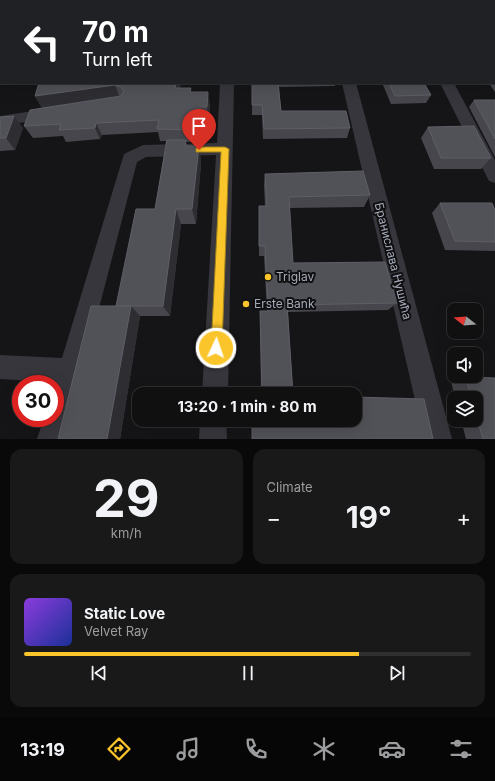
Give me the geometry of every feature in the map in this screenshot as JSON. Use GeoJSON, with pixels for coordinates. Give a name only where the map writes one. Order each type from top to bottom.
{"type":"FeatureCollection","features":[{"type":"Feature","properties":{"kind":"street"},"geometry":{"type":"LineString","coordinates":[[9,0],[58,0]]}},
{"type":"Feature","properties":{"kind":"street"},"geometry":{"type":"LineString","coordinates":[[214,387],[227,84]]}},
{"type":"Feature","properties":{"kind":"street","name":"Бранислава Нушића"},"geometry":{"type":"LineString","coordinates":[[349,84],[438,439]]}},
{"type":"Feature","properties":{"kind":"street"},"geometry":{"type":"LineString","coordinates":[[448,84],[495,176]]}},
{"type":"Feature","properties":{"kind":"street"},"geometry":{"type":"LineString","coordinates":[[0,121],[67,111]]}},
{"type":"Feature","properties":{"kind":"street"},"geometry":{"type":"LineString","coordinates":[[51,439],[68,371],[130,158],[143,151],[225,149]]}},
{"type":"Feature","properties":{"kind":"street"},"geometry":{"type":"LineString","coordinates":[[0,367],[68,371]]}},
{"type":"Feature","properties":{"kind":"street"},"geometry":{"type":"LineString","coordinates":[[213,427],[213,439]]}},
{"type":"Feature","properties":{"kind":"building"},"geometry":{"type":"Polygon","coordinates":[[[39,84],[176,84],[175,88],[191,88],[190,92],[208,92],[207,107],[200,107],[198,120],[190,120],[189,130],[157,129],[159,120],[96,123],[95,128],[59,130],[61,124],[24,126],[30,110],[121,96],[124,91],[121,87],[115,85],[35,96],[39,84]]]}},
{"type":"Feature","properties":{"kind":"building"},"geometry":{"type":"Polygon","coordinates":[[[252,84],[278,84],[281,111],[346,111],[350,128],[264,129],[262,105],[252,105],[252,84]]]}},
{"type":"Feature","properties":{"kind":"building"},"geometry":{"type":"Polygon","coordinates":[[[389,84],[425,84],[431,95],[395,96],[389,84]]]}},
{"type":"Feature","properties":{"kind":"building"},"geometry":{"type":"Polygon","coordinates":[[[474,100],[495,100],[495,139],[474,100]]]}},
{"type":"Feature","properties":{"kind":"building"},"geometry":{"type":"Polygon","coordinates":[[[14,116],[6,138],[0,138],[0,117],[14,116]]]}},
{"type":"Feature","properties":{"kind":"building"},"geometry":{"type":"Polygon","coordinates":[[[474,126],[491,158],[441,158],[428,127],[474,126]]]}},
{"type":"Feature","properties":{"kind":"building"},"geometry":{"type":"Polygon","coordinates":[[[167,140],[186,140],[185,146],[199,146],[192,209],[176,209],[163,306],[116,306],[136,209],[155,209],[167,140]]]}},
{"type":"Feature","properties":{"kind":"building"},"geometry":{"type":"Polygon","coordinates":[[[363,171],[370,195],[289,197],[293,263],[385,262],[397,303],[287,305],[293,387],[262,387],[260,311],[268,311],[265,246],[259,246],[259,206],[267,206],[265,174],[363,171]]]}},
{"type":"Feature","properties":{"kind":"building"},"geometry":{"type":"Polygon","coordinates":[[[440,203],[492,203],[495,210],[495,242],[455,241],[440,203]]]}},
{"type":"Feature","properties":{"kind":"building"},"geometry":{"type":"Polygon","coordinates":[[[91,306],[131,306],[107,439],[58,439],[61,427],[64,427],[64,415],[91,306]]]}},
{"type":"Feature","properties":{"kind":"building"},"geometry":{"type":"Polygon","coordinates":[[[483,378],[495,378],[495,439],[483,439],[480,427],[483,427],[483,391],[469,391],[467,383],[483,383],[483,378]]]}},
{"type":"Feature","properties":{"kind":"building"},"geometry":{"type":"Polygon","coordinates":[[[362,397],[424,399],[433,439],[252,439],[252,427],[362,427],[362,397]]]}},
{"type":"Feature","properties":{"kind":"place","name":"Triglav"},"geometry":{"type":"Point","coordinates":[268,277]}},
{"type":"Feature","properties":{"kind":"place","name":"Erste Bank"},"geometry":{"type":"Point","coordinates":[246,304]}},
{"type":"Feature","properties":{"kind":"route"},"geometry":{"type":"LineString","coordinates":[[199,150],[225,149],[216,348]]}}]}
